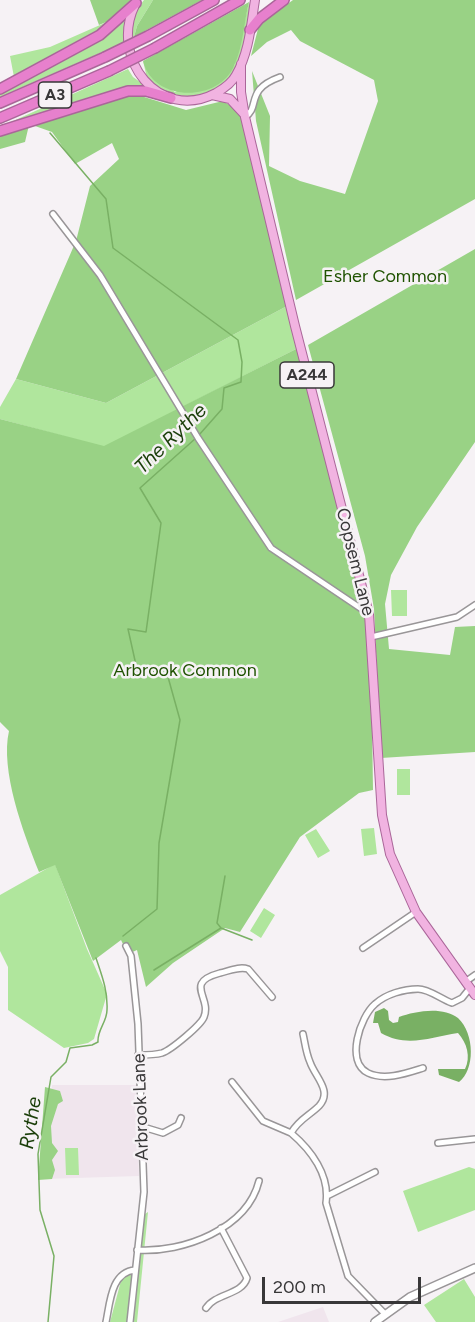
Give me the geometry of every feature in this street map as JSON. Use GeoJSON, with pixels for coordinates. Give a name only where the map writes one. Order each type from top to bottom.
{"type":"FeatureCollection","features":[{"type":"Feature","properties":{"kind":"highway","name":"A3"},"geometry":{"type":"LineString","coordinates":[[0,103],[105,57],[214,0]]}},
{"type":"Feature","properties":{"kind":"highway","name":"A3"},"geometry":{"type":"LineString","coordinates":[[0,118],[109,71],[240,0]]}},
{"type":"Feature","properties":{"kind":"highway"},"geometry":{"type":"LineString","coordinates":[[250,30],[259,19],[284,0]]}},
{"type":"Feature","properties":{"kind":"highway"},"geometry":{"type":"LineString","coordinates":[[0,89],[100,35],[137,1]]}},
{"type":"Feature","properties":{"kind":"highway"},"geometry":{"type":"LineString","coordinates":[[0,131],[128,91],[146,91],[171,98]]}},
{"type":"Feature","properties":{"kind":"main road"},"geometry":{"type":"LineString","coordinates":[[137,1],[127,30],[134,66],[149,85],[171,98],[187,102],[211,95],[233,80],[241,64],[255,0]]}},
{"type":"Feature","properties":{"kind":"main road","name":"Copsem Lane"},"geometry":{"type":"LineString","coordinates":[[241,64],[241,92],[245,116],[295,326],[369,614],[382,818],[390,854],[416,912],[470,988]]}},
{"type":"Feature","properties":{"kind":"main road"},"geometry":{"type":"LineString","coordinates":[[211,95],[230,99],[245,116]]}},
{"type":"Feature","properties":{"kind":"street"},"geometry":{"type":"LineString","coordinates":[[245,116],[251,113],[256,92],[265,82],[280,77]]}},
{"type":"Feature","properties":{"kind":"street"},"geometry":{"type":"LineString","coordinates":[[53,214],[100,274],[197,436],[271,548],[326,588],[369,614]]}},
{"type":"Feature","properties":{"kind":"street"},"geometry":{"type":"LineString","coordinates":[[371,637],[457,616],[475,605]]}},
{"type":"Feature","properties":{"kind":"street"},"geometry":{"type":"LineString","coordinates":[[363,948],[416,912]]}},
{"type":"Feature","properties":{"kind":"street","name":"Arbrook Lane"},"geometry":{"type":"LineString","coordinates":[[126,946],[131,956],[133,973],[144,1192],[130,1322]]}},
{"type":"Feature","properties":{"kind":"street"},"geometry":{"type":"LineString","coordinates":[[138,1055],[165,1052],[203,1019],[205,1010],[200,990],[202,983],[209,976],[244,968],[272,997]]}},
{"type":"Feature","properties":{"kind":"street"},"geometry":{"type":"LineString","coordinates":[[423,1068],[389,1076],[367,1073],[359,1065],[357,1054],[363,1020],[374,1005],[386,996],[420,989],[452,1003],[462,998],[470,988],[475,975]]}},
{"type":"Feature","properties":{"kind":"street"},"geometry":{"type":"LineString","coordinates":[[259,996],[266,990]]}},
{"type":"Feature","properties":{"kind":"street"},"geometry":{"type":"LineString","coordinates":[[291,1133],[299,1120],[319,1106],[323,1099],[323,1086],[310,1063],[303,1034]]}},
{"type":"Feature","properties":{"kind":"street"},"geometry":{"type":"LineString","coordinates":[[232,1082],[263,1121],[291,1133],[321,1170],[331,1221],[348,1276],[385,1314]]}},
{"type":"Feature","properties":{"kind":"street"},"geometry":{"type":"LineString","coordinates":[[140,1126],[163,1132],[181,1126],[181,1118]]}},
{"type":"Feature","properties":{"kind":"street"},"geometry":{"type":"LineString","coordinates":[[438,1143],[475,1139]]}},
{"type":"Feature","properties":{"kind":"street"},"geometry":{"type":"LineString","coordinates":[[327,1196],[375,1172]]}},
{"type":"Feature","properties":{"kind":"street"},"geometry":{"type":"LineString","coordinates":[[137,1250],[159,1251],[221,1228],[246,1209],[259,1181]]}},
{"type":"Feature","properties":{"kind":"street"},"geometry":{"type":"LineString","coordinates":[[206,1308],[211,1301],[241,1288],[247,1278],[221,1228]]}},
{"type":"Feature","properties":{"kind":"street"},"geometry":{"type":"LineString","coordinates":[[375,1322],[410,1297],[475,1268]]}},
{"type":"Feature","properties":{"kind":"street"},"geometry":{"type":"LineString","coordinates":[[106,1322],[116,1282],[124,1272],[135,1270]]}},
{"type":"Feature","properties":{"kind":"shaded area"},"geometry":{"type":"Polygon","coordinates":[[[144,0],[153,0],[137,26],[134,37],[130,32],[137,9],[144,0]]]}},
{"type":"Feature","properties":{"kind":"shaded area"},"geometry":{"type":"Polygon","coordinates":[[[249,2],[251,8],[238,64],[227,81],[217,89],[193,96],[180,95],[168,92],[147,78],[143,61],[152,75],[175,92],[234,66],[249,2]]]}},
{"type":"Feature","properties":{"kind":"shaded area"},"geometry":{"type":"Polygon","coordinates":[[[116,18],[106,26],[14,77],[10,56],[50,47],[116,18]]]}},
{"type":"Feature","properties":{"kind":"shaded area"},"geometry":{"type":"Polygon","coordinates":[[[124,19],[125,42],[0,97],[0,92],[78,53],[124,19]]]}},
{"type":"Feature","properties":{"kind":"shaded area"},"geometry":{"type":"Polygon","coordinates":[[[128,69],[133,77],[147,87],[119,89],[0,127],[128,69]]]}},
{"type":"Feature","properties":{"kind":"shaded area"},"geometry":{"type":"Polygon","coordinates":[[[287,306],[298,348],[104,447],[0,419],[0,407],[16,379],[106,403],[287,306]]]}},
{"type":"Feature","properties":{"kind":"shaded area"},"geometry":{"type":"Polygon","coordinates":[[[391,590],[407,590],[407,616],[392,616],[391,590]]]}},
{"type":"Feature","properties":{"kind":"shaded area"},"geometry":{"type":"Polygon","coordinates":[[[397,769],[410,769],[410,795],[397,795],[397,769]]]}},
{"type":"Feature","properties":{"kind":"shaded area"},"geometry":{"type":"Polygon","coordinates":[[[374,828],[377,854],[364,856],[361,829],[374,828]]]}},
{"type":"Feature","properties":{"kind":"shaded area"},"geometry":{"type":"Polygon","coordinates":[[[316,829],[330,851],[318,858],[305,835],[316,829]]]}},
{"type":"Feature","properties":{"kind":"shaded area"},"geometry":{"type":"Polygon","coordinates":[[[55,864],[87,949],[107,994],[94,1039],[88,1043],[64,1048],[8,1010],[8,967],[0,951],[0,895],[55,864]]]}},
{"type":"Feature","properties":{"kind":"shaded area"},"geometry":{"type":"Polygon","coordinates":[[[264,908],[275,915],[261,938],[250,931],[264,908]]]}},
{"type":"Feature","properties":{"kind":"shaded area"},"geometry":{"type":"Polygon","coordinates":[[[384,1008],[388,1011],[389,1020],[393,1023],[398,1022],[399,1017],[429,1011],[445,1012],[458,1018],[468,1033],[471,1051],[468,1069],[459,1082],[439,1075],[438,1069],[465,1069],[468,1060],[467,1050],[458,1033],[410,1041],[391,1037],[381,1033],[378,1023],[373,1023],[375,1012],[384,1008]]]}},
{"type":"Feature","properties":{"kind":"shaded area"},"geometry":{"type":"Polygon","coordinates":[[[52,1085],[136,1085],[139,1176],[44,1179],[52,1085]]]}},
{"type":"Feature","properties":{"kind":"shaded area"},"geometry":{"type":"Polygon","coordinates":[[[65,1148],[78,1148],[79,1175],[66,1175],[65,1148]]]}},
{"type":"Feature","properties":{"kind":"shaded area"},"geometry":{"type":"Polygon","coordinates":[[[469,1167],[475,1169],[475,1210],[418,1232],[403,1191],[469,1167]]]}},
{"type":"Feature","properties":{"kind":"shaded area"},"geometry":{"type":"Polygon","coordinates":[[[148,1212],[137,1322],[110,1322],[122,1277],[138,1272],[145,1214],[148,1212]]]}},
{"type":"Feature","properties":{"kind":"shaded area"},"geometry":{"type":"Polygon","coordinates":[[[464,1279],[475,1297],[475,1322],[436,1322],[424,1305],[464,1279]]]}},
{"type":"Feature","properties":{"kind":"shaded area"},"geometry":{"type":"Polygon","coordinates":[[[323,1307],[329,1322],[278,1322],[323,1307]]]}},
{"type":"Feature","properties":{"kind":"green space"},"geometry":{"type":"Polygon","coordinates":[[[90,0],[131,0],[116,18],[99,25],[90,0]]]}},
{"type":"Feature","properties":{"kind":"green space"},"geometry":{"type":"Polygon","coordinates":[[[153,0],[202,0],[134,37],[137,26],[153,0]]]}},
{"type":"Feature","properties":{"kind":"green space"},"geometry":{"type":"Polygon","coordinates":[[[293,0],[475,0],[475,199],[296,300],[256,121],[252,71],[270,116],[269,166],[300,181],[345,194],[378,101],[374,80],[300,41],[291,30],[267,42],[251,56],[259,25],[293,0]]]}},
{"type":"Feature","properties":{"kind":"green space"},"geometry":{"type":"Polygon","coordinates":[[[249,2],[237,59],[226,78],[214,87],[186,93],[159,84],[149,75],[143,61],[249,2]]]}},
{"type":"Feature","properties":{"kind":"green space"},"geometry":{"type":"Polygon","coordinates":[[[120,96],[141,96],[186,110],[223,101],[240,112],[287,306],[106,403],[16,379],[76,241],[90,186],[119,159],[112,143],[75,164],[52,132],[35,126],[34,123],[120,96]]]}},
{"type":"Feature","properties":{"kind":"green space"},"geometry":{"type":"Polygon","coordinates":[[[29,125],[25,142],[0,149],[0,134],[29,125]]]}},
{"type":"Feature","properties":{"kind":"green space"},"geometry":{"type":"Polygon","coordinates":[[[475,249],[475,442],[417,527],[391,575],[385,604],[389,649],[450,655],[455,627],[475,626],[475,752],[381,758],[374,609],[365,556],[308,345],[475,249]]]}},
{"type":"Feature","properties":{"kind":"green space","name":"Arbrook Common"},"geometry":{"type":"Polygon","coordinates":[[[298,348],[361,592],[371,658],[373,790],[359,793],[300,837],[240,932],[225,928],[173,963],[146,987],[137,950],[128,954],[121,940],[93,961],[55,865],[39,872],[26,839],[10,782],[7,747],[9,731],[0,722],[0,419],[104,446],[298,348]]]}},
{"type":"Feature","properties":{"kind":"green space"},"geometry":{"type":"Polygon","coordinates":[[[45,1087],[60,1091],[63,1101],[58,1104],[51,1126],[52,1143],[58,1151],[52,1160],[55,1170],[52,1179],[38,1180],[45,1087]]]}},
{"type":"Feature","properties":{"kind":"waterway","name":"The Rythe"},"geometry":{"type":"LineString","coordinates":[[50,133],[106,199],[113,248],[238,340],[242,362],[241,382],[224,388],[222,409],[199,435]]}},
{"type":"Feature","properties":{"kind":"waterway","name":"The Rythe"},"geometry":{"type":"LineString","coordinates":[[123,936],[157,909],[159,843],[180,720],[168,677],[136,665],[128,629],[146,632],[161,523],[140,488],[196,438]]}},
{"type":"Feature","properties":{"kind":"waterway"},"geometry":{"type":"LineString","coordinates":[[225,876],[217,923],[221,928],[252,940]]}},
{"type":"Feature","properties":{"kind":"waterway"},"geometry":{"type":"LineString","coordinates":[[154,970],[221,928]]}},
{"type":"Feature","properties":{"kind":"waterway","name":"Rythe"},"geometry":{"type":"LineString","coordinates":[[48,1322],[54,1256],[40,1210],[38,1154],[51,1077],[66,1062],[70,1048],[98,1042],[107,1014],[106,990],[96,958]]}},
{"type":"Feature","properties":{"kind":"park label","name":"Esher Common"},"geometry":{"type":"Point","coordinates":[385,277]}}]}
